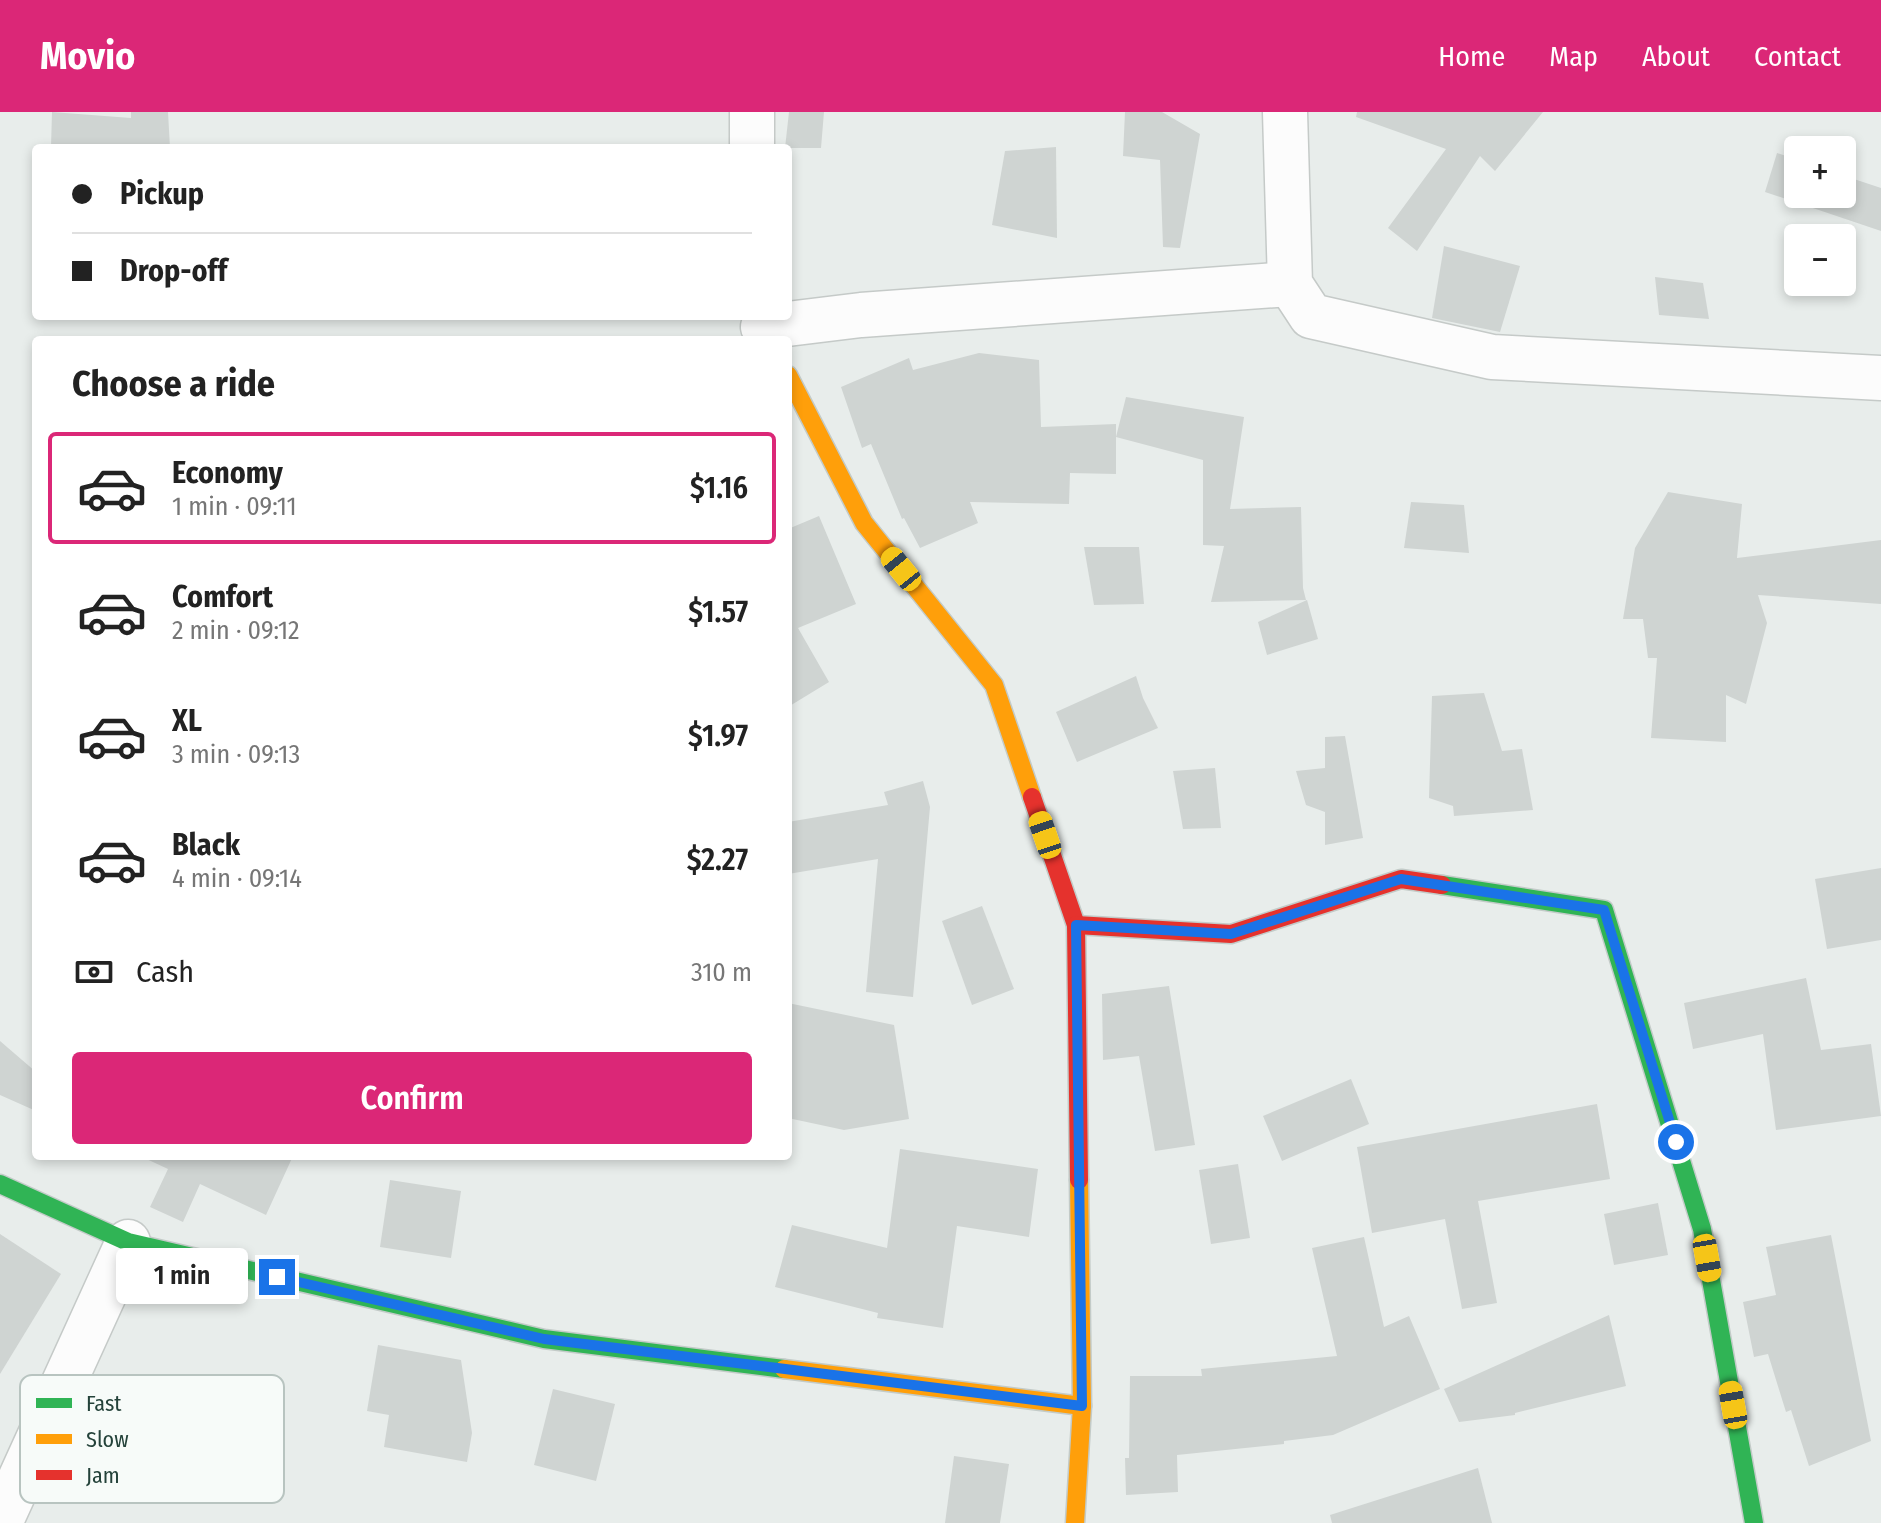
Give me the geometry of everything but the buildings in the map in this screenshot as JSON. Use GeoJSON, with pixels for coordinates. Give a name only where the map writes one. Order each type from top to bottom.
{"type":"FeatureCollection","features":[{"type":"Feature","properties":{"kind":"street"},"geometry":{"type":"LineString","coordinates":[[752,112],[752,144]]}},
{"type":"Feature","properties":{"kind":"street"},"geometry":{"type":"LineString","coordinates":[[1285,112],[1290,284],[1311,316],[1492,357],[1881,378]]}},
{"type":"Feature","properties":{"kind":"street"},"geometry":{"type":"LineString","coordinates":[[765,328],[861,315],[1290,284]]}},
{"type":"Feature","properties":{"kind":"street"},"geometry":{"type":"LineString","coordinates":[[792,383],[864,523],[994,685],[1076,925],[1082,1406],[1075,1523]]}},
{"type":"Feature","properties":{"kind":"street"},"geometry":{"type":"LineString","coordinates":[[1076,925],[1231,934],[1401,879],[1604,910],[1702,1229],[1754,1523]]}},
{"type":"Feature","properties":{"kind":"street"},"geometry":{"type":"LineString","coordinates":[[0,1184],[128,1242],[544,1339],[1082,1406]]}},
{"type":"Feature","properties":{"kind":"street"},"geometry":{"type":"LineString","coordinates":[[67,1375],[128,1242]]}},
{"type":"Feature","properties":{"kind":"street"},"geometry":{"type":"LineString","coordinates":[[0,1523],[20,1479]]}},
{"type":"Feature","properties":{"kind":"traffic: fast"},"geometry":{"type":"LineString","coordinates":[[1442,885],[1604,910],[1702,1229],[1754,1523]]}},
{"type":"Feature","properties":{"kind":"traffic: fast"},"geometry":{"type":"LineString","coordinates":[[0,1184],[128,1242],[544,1339],[784,1369]]}},
{"type":"Feature","properties":{"kind":"traffic: slow"},"geometry":{"type":"LineString","coordinates":[[792,383],[864,523],[994,685],[1032,797]]}},
{"type":"Feature","properties":{"kind":"traffic: slow"},"geometry":{"type":"LineString","coordinates":[[1075,1523],[1082,1406],[1079,1180]]}},
{"type":"Feature","properties":{"kind":"traffic: slow"},"geometry":{"type":"LineString","coordinates":[[784,1369],[1082,1406]]}},
{"type":"Feature","properties":{"kind":"traffic: jam"},"geometry":{"type":"LineString","coordinates":[[1032,797],[1076,925],[1079,1180]]}},
{"type":"Feature","properties":{"kind":"traffic: jam"},"geometry":{"type":"LineString","coordinates":[[1076,925],[1231,934],[1401,879],[1442,885]]}},
{"type":"Feature","properties":{"kind":"route"},"geometry":{"type":"LineString","coordinates":[[277,1277],[544,1339],[1082,1406],[1076,925],[1231,934],[1401,879],[1604,910],[1676,1142]]}}]}
